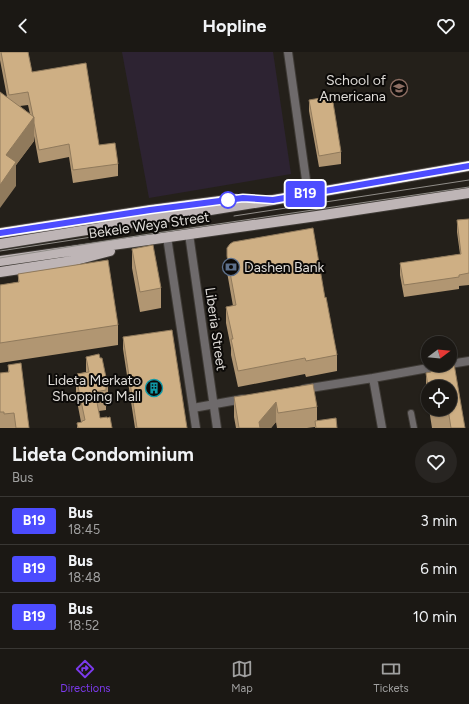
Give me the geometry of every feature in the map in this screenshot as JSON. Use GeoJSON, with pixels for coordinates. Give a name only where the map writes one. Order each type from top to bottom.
{"type":"FeatureCollection","features":[{"type":"Feature","properties":{"kind":"main road","name":"Bekele Weya Street"},"geometry":{"type":"LineString","coordinates":[[0,244],[273,200],[469,166]]}},
{"type":"Feature","properties":{"kind":"main road","name":"Bekele Weya Street"},"geometry":{"type":"LineString","coordinates":[[0,261],[469,193]]}},
{"type":"Feature","properties":{"kind":"main road"},"geometry":{"type":"LineString","coordinates":[[0,233],[150,210],[243,198],[273,200]]}},
{"type":"Feature","properties":{"kind":"main road"},"geometry":{"type":"LineString","coordinates":[[0,272],[72,261],[150,240]]}},
{"type":"Feature","properties":{"kind":"street"},"geometry":{"type":"LineString","coordinates":[[288,52],[308,194]]}},
{"type":"Feature","properties":{"kind":"street","name":"Liberia Street"},"geometry":{"type":"LineString","coordinates":[[189,234],[217,428]]}},
{"type":"Feature","properties":{"kind":"street"},"geometry":{"type":"LineString","coordinates":[[167,237],[196,428]]}},
{"type":"Feature","properties":{"kind":"street"},"geometry":{"type":"LineString","coordinates":[[457,363],[469,361]]}},
{"type":"Feature","properties":{"kind":"street"},"geometry":{"type":"LineString","coordinates":[[297,390],[421,369]]}},
{"type":"Feature","properties":{"kind":"street"},"geometry":{"type":"LineString","coordinates":[[373,378],[382,428]]}},
{"type":"Feature","properties":{"kind":"street"},"geometry":{"type":"LineString","coordinates":[[193,408],[252,398]]}},
{"type":"Feature","properties":{"kind":"lane"},"geometry":{"type":"LineString","coordinates":[[412,413],[414,428]]}},
{"type":"Feature","properties":{"kind":"shaded area"},"geometry":{"type":"Polygon","coordinates":[[[122,52],[273,52],[291,174],[149,198],[122,52]]]}},
{"type":"Feature","properties":{"kind":"building"},"geometry":{"type":"Polygon","coordinates":[[[1,52],[28,52],[32,72],[86,63],[99,145],[115,143],[118,164],[73,170],[69,144],[39,150],[34,117],[28,92],[9,95],[1,52]]]}},
{"type":"Feature","properties":{"kind":"building"},"geometry":{"type":"Polygon","coordinates":[[[0,92],[34,117],[6,155],[16,162],[0,185],[0,92]]]}},
{"type":"Feature","properties":{"kind":"building"},"geometry":{"type":"Polygon","coordinates":[[[332,96],[341,152],[319,156],[309,100],[332,96]]]}},
{"type":"Feature","properties":{"kind":"building"},"geometry":{"type":"Polygon","coordinates":[[[469,219],[469,273],[459,275],[459,277],[404,285],[400,263],[461,254],[457,220],[469,219]]]}},
{"type":"Feature","properties":{"kind":"building"},"geometry":{"type":"Polygon","coordinates":[[[313,228],[325,298],[326,297],[337,355],[306,361],[305,358],[238,371],[226,307],[236,305],[227,256],[227,248],[233,242],[313,228]]]}},
{"type":"Feature","properties":{"kind":"building"},"geometry":{"type":"Polygon","coordinates":[[[153,245],[161,288],[140,292],[132,249],[153,245]]]}},
{"type":"Feature","properties":{"kind":"building"},"geometry":{"type":"Polygon","coordinates":[[[108,260],[118,325],[0,343],[0,285],[19,282],[18,274],[108,260]]]}},
{"type":"Feature","properties":{"kind":"building","name":"Lideta Merkato Shopping Mall"},"geometry":{"type":"Polygon","coordinates":[[[172,330],[187,428],[137,428],[123,337],[172,330]]]}},
{"type":"Feature","properties":{"kind":"building"},"geometry":{"type":"Polygon","coordinates":[[[99,354],[100,358],[102,358],[108,387],[106,387],[106,390],[95,392],[100,418],[110,417],[112,428],[78,428],[77,423],[85,420],[76,377],[78,376],[77,374],[89,372],[86,357],[99,354]]]}},
{"type":"Feature","properties":{"kind":"building"},"geometry":{"type":"Polygon","coordinates":[[[21,363],[29,428],[16,428],[14,413],[4,414],[4,412],[0,412],[0,373],[9,372],[8,365],[21,363]]]}},
{"type":"Feature","properties":{"kind":"building"},"geometry":{"type":"Polygon","coordinates":[[[455,372],[457,380],[427,380],[426,373],[455,372]]]}},
{"type":"Feature","properties":{"kind":"building"},"geometry":{"type":"Polygon","coordinates":[[[457,381],[465,428],[451,428],[449,416],[457,416],[457,381]]]}},
{"type":"Feature","properties":{"kind":"building"},"geometry":{"type":"Polygon","coordinates":[[[313,384],[317,407],[278,413],[276,402],[259,422],[260,428],[239,428],[234,397],[313,384]]]}},
{"type":"Feature","properties":{"kind":"building"},"geometry":{"type":"Polygon","coordinates":[[[336,418],[337,428],[316,428],[315,421],[336,418]]]}},
{"type":"Feature","properties":{"kind":"tram line"},"geometry":{"type":"LineString","coordinates":[[234,216],[469,180]]}},
{"type":"Feature","properties":{"kind":"tram line"},"geometry":{"type":"LineString","coordinates":[[0,258],[143,235],[469,187]]}},
{"type":"Feature","properties":{"kind":"tram line"},"geometry":{"type":"LineString","coordinates":[[0,251],[105,235]]}},
{"type":"Feature","properties":{"kind":"bus line","name":"B19"},"geometry":{"type":"LineString","coordinates":[[0,233],[150,210],[243,198],[273,200],[469,166]]}},
{"type":"Feature","properties":{"kind":"place","name":"School of Americana"},"geometry":{"type":"Point","coordinates":[399,88]}},
{"type":"Feature","properties":{"kind":"place","name":"Dashen Bank"},"geometry":{"type":"Point","coordinates":[231,267]}},
{"type":"Feature","properties":{"kind":"place","name":"Lideta Merkato Shopping Mall"},"geometry":{"type":"Point","coordinates":[154,388]}}]}
